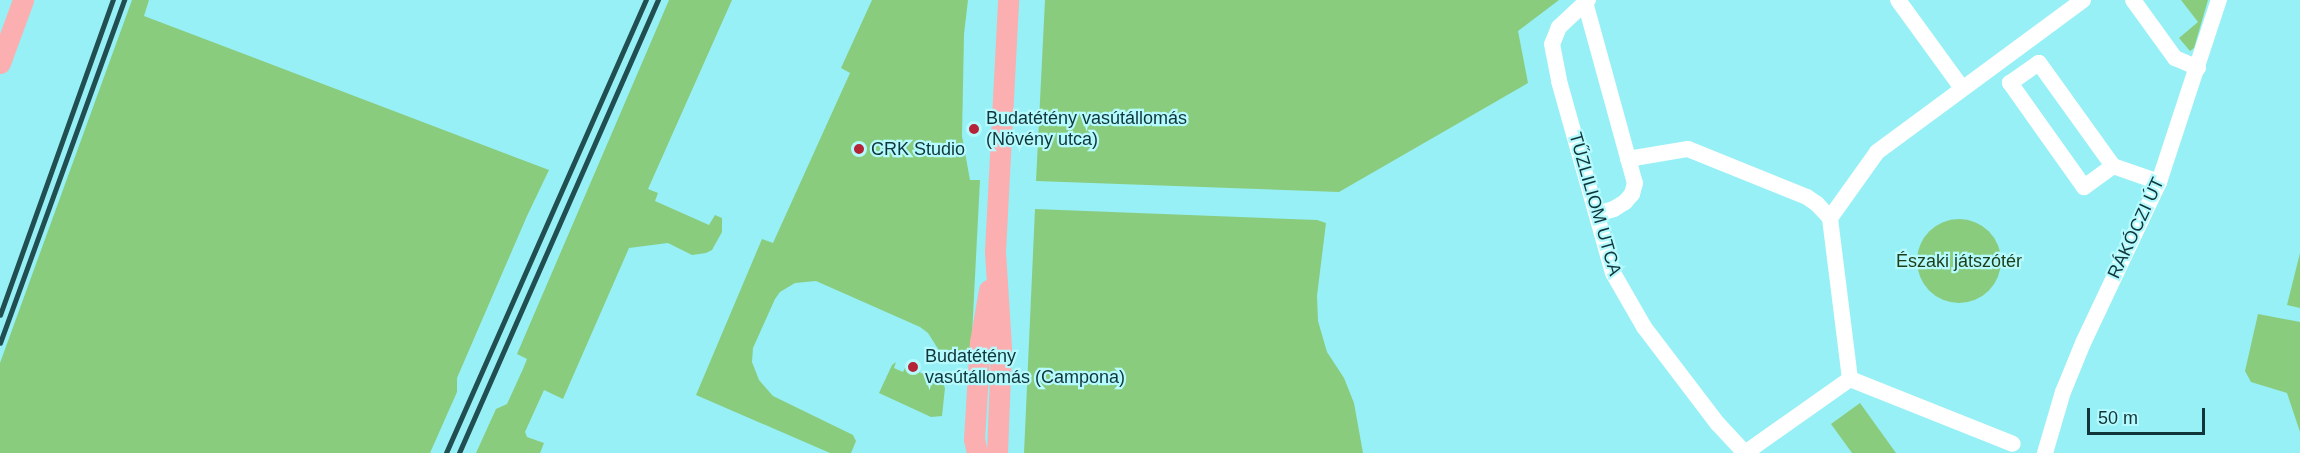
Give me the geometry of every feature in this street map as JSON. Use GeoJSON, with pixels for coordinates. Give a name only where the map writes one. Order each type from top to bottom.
{"type":"FeatureCollection","features":[{"type":"Feature","properties":{"kind":"main road"},"geometry":{"type":"LineString","coordinates":[[0,63],[21,4]]}},
{"type":"Feature","properties":{"kind":"main road"},"geometry":{"type":"LineString","coordinates":[[997,453],[1001,347],[995,251],[1004,6]]}},
{"type":"Feature","properties":{"kind":"main road"},"geometry":{"type":"LineString","coordinates":[[977,453],[974,439],[980,342],[995,251]]}},
{"type":"Feature","properties":{"kind":"street"},"geometry":{"type":"LineString","coordinates":[[1898,0],[1962,88]]}},
{"type":"Feature","properties":{"kind":"street"},"geometry":{"type":"LineString","coordinates":[[1830,218],[1877,152],[2083,0]]}},
{"type":"Feature","properties":{"kind":"street"},"geometry":{"type":"LineString","coordinates":[[2133,0],[2175,58],[2198,68]]}},
{"type":"Feature","properties":{"kind":"street","name":"RÁKÓCZI ÚT"},"geometry":{"type":"LineString","coordinates":[[2045,453],[2063,392],[2083,343],[2159,182],[2219,0]]}},
{"type":"Feature","properties":{"kind":"street"},"geometry":{"type":"LineString","coordinates":[[1587,1],[1635,183],[1632,194],[1614,210],[1597,214]]}},
{"type":"Feature","properties":{"kind":"street","name":"TŰZLILIOM UTCA"},"geometry":{"type":"LineString","coordinates":[[1587,1],[1558,27],[1552,44],[1559,81],[1613,273],[1632,308],[1718,424],[1745,453]]}},
{"type":"Feature","properties":{"kind":"street"},"geometry":{"type":"LineString","coordinates":[[2010,83],[2039,63],[2113,166],[2159,182]]}},
{"type":"Feature","properties":{"kind":"street"},"geometry":{"type":"LineString","coordinates":[[1996,64],[2084,187],[2113,166]]}},
{"type":"Feature","properties":{"kind":"street"},"geometry":{"type":"LineString","coordinates":[[1628,159],[1688,149],[1807,197],[1818,204],[1830,218],[1850,379]]}},
{"type":"Feature","properties":{"kind":"street"},"geometry":{"type":"LineString","coordinates":[[1745,453],[1850,379]]}},
{"type":"Feature","properties":{"kind":"street"},"geometry":{"type":"LineString","coordinates":[[1850,379],[2013,444]]}},
{"type":"Feature","properties":{"kind":"green space"},"geometry":{"type":"Polygon","coordinates":[[[132,0],[149,0],[144,16],[549,170],[457,378],[457,392],[430,453],[0,453],[0,363],[132,0]]]}},
{"type":"Feature","properties":{"kind":"green space"},"geometry":{"type":"Polygon","coordinates":[[[669,0],[732,0],[648,189],[658,193],[655,201],[709,225],[715,215],[722,218],[722,232],[712,250],[706,253],[692,255],[668,243],[629,248],[563,399],[544,390],[525,432],[527,437],[544,443],[540,453],[476,453],[496,409],[507,404],[523,369],[527,359],[517,354],[669,0]]]}},
{"type":"Feature","properties":{"kind":"green space"},"geometry":{"type":"Polygon","coordinates":[[[872,0],[968,0],[964,34],[962,136],[970,180],[980,180],[971,354],[966,353],[966,363],[945,360],[928,333],[920,327],[816,281],[795,283],[780,292],[753,348],[752,362],[759,380],[773,396],[853,435],[856,441],[851,453],[830,453],[696,395],[762,239],[773,243],[850,73],[841,68],[872,0]]]}},
{"type":"Feature","properties":{"kind":"green space"},"geometry":{"type":"Polygon","coordinates":[[[1045,0],[1559,0],[1518,31],[1528,83],[1339,192],[1036,181],[1045,0]]]}},
{"type":"Feature","properties":{"kind":"green space"},"geometry":{"type":"Polygon","coordinates":[[[2181,0],[2208,0],[2194,48],[2190,51],[2179,38],[2198,22],[2181,0]]]}},
{"type":"Feature","properties":{"kind":"green space"},"geometry":{"type":"Polygon","coordinates":[[[1035,209],[1317,220],[1326,223],[1317,296],[1318,321],[1327,352],[1344,378],[1354,403],[1363,453],[1024,453],[1035,209]]]}},
{"type":"Feature","properties":{"kind":"green space","name":"Északi játszótér"},"geometry":{"type":"Polygon","coordinates":[[[1951,219],[1967,219],[1983,226],[1994,237],[2001,253],[1998,277],[1989,291],[1967,303],[1951,303],[1935,296],[1924,285],[1917,269],[1917,253],[1924,237],[1935,226],[1951,219]]]}},
{"type":"Feature","properties":{"kind":"green space"},"geometry":{"type":"Polygon","coordinates":[[[2300,253],[2300,308],[2287,305],[2300,253]]]}},
{"type":"Feature","properties":{"kind":"green space"},"geometry":{"type":"Polygon","coordinates":[[[2258,314],[2300,322],[2300,432],[2287,393],[2251,382],[2245,371],[2258,314]]]}},
{"type":"Feature","properties":{"kind":"green space"},"geometry":{"type":"Polygon","coordinates":[[[896,362],[894,368],[903,372],[906,366],[943,383],[945,388],[942,416],[931,417],[879,393],[892,365],[896,362]]]}},
{"type":"Feature","properties":{"kind":"green space"},"geometry":{"type":"Polygon","coordinates":[[[1860,403],[1896,453],[1852,453],[1831,424],[1860,403]]]}},
{"type":"Feature","properties":{"kind":"railway"},"geometry":{"type":"LineString","coordinates":[[0,315],[113,0]]}},
{"type":"Feature","properties":{"kind":"railway"},"geometry":{"type":"LineString","coordinates":[[0,343],[124,0]]}},
{"type":"Feature","properties":{"kind":"railway"},"geometry":{"type":"LineString","coordinates":[[446,453],[646,0]]}},
{"type":"Feature","properties":{"kind":"railway"},"geometry":{"type":"LineString","coordinates":[[459,453],[658,0]]}},
{"type":"Feature","properties":{"kind":"place","name":"Budatétény vasútállomás (Növény utca)"},"geometry":{"type":"Point","coordinates":[974,129]}},
{"type":"Feature","properties":{"kind":"place","name":"CRK Studio"},"geometry":{"type":"Point","coordinates":[859,149]}},
{"type":"Feature","properties":{"kind":"place","name":"Budatétény vasútállomás (Campona)"},"geometry":{"type":"Point","coordinates":[913,367]}}]}
